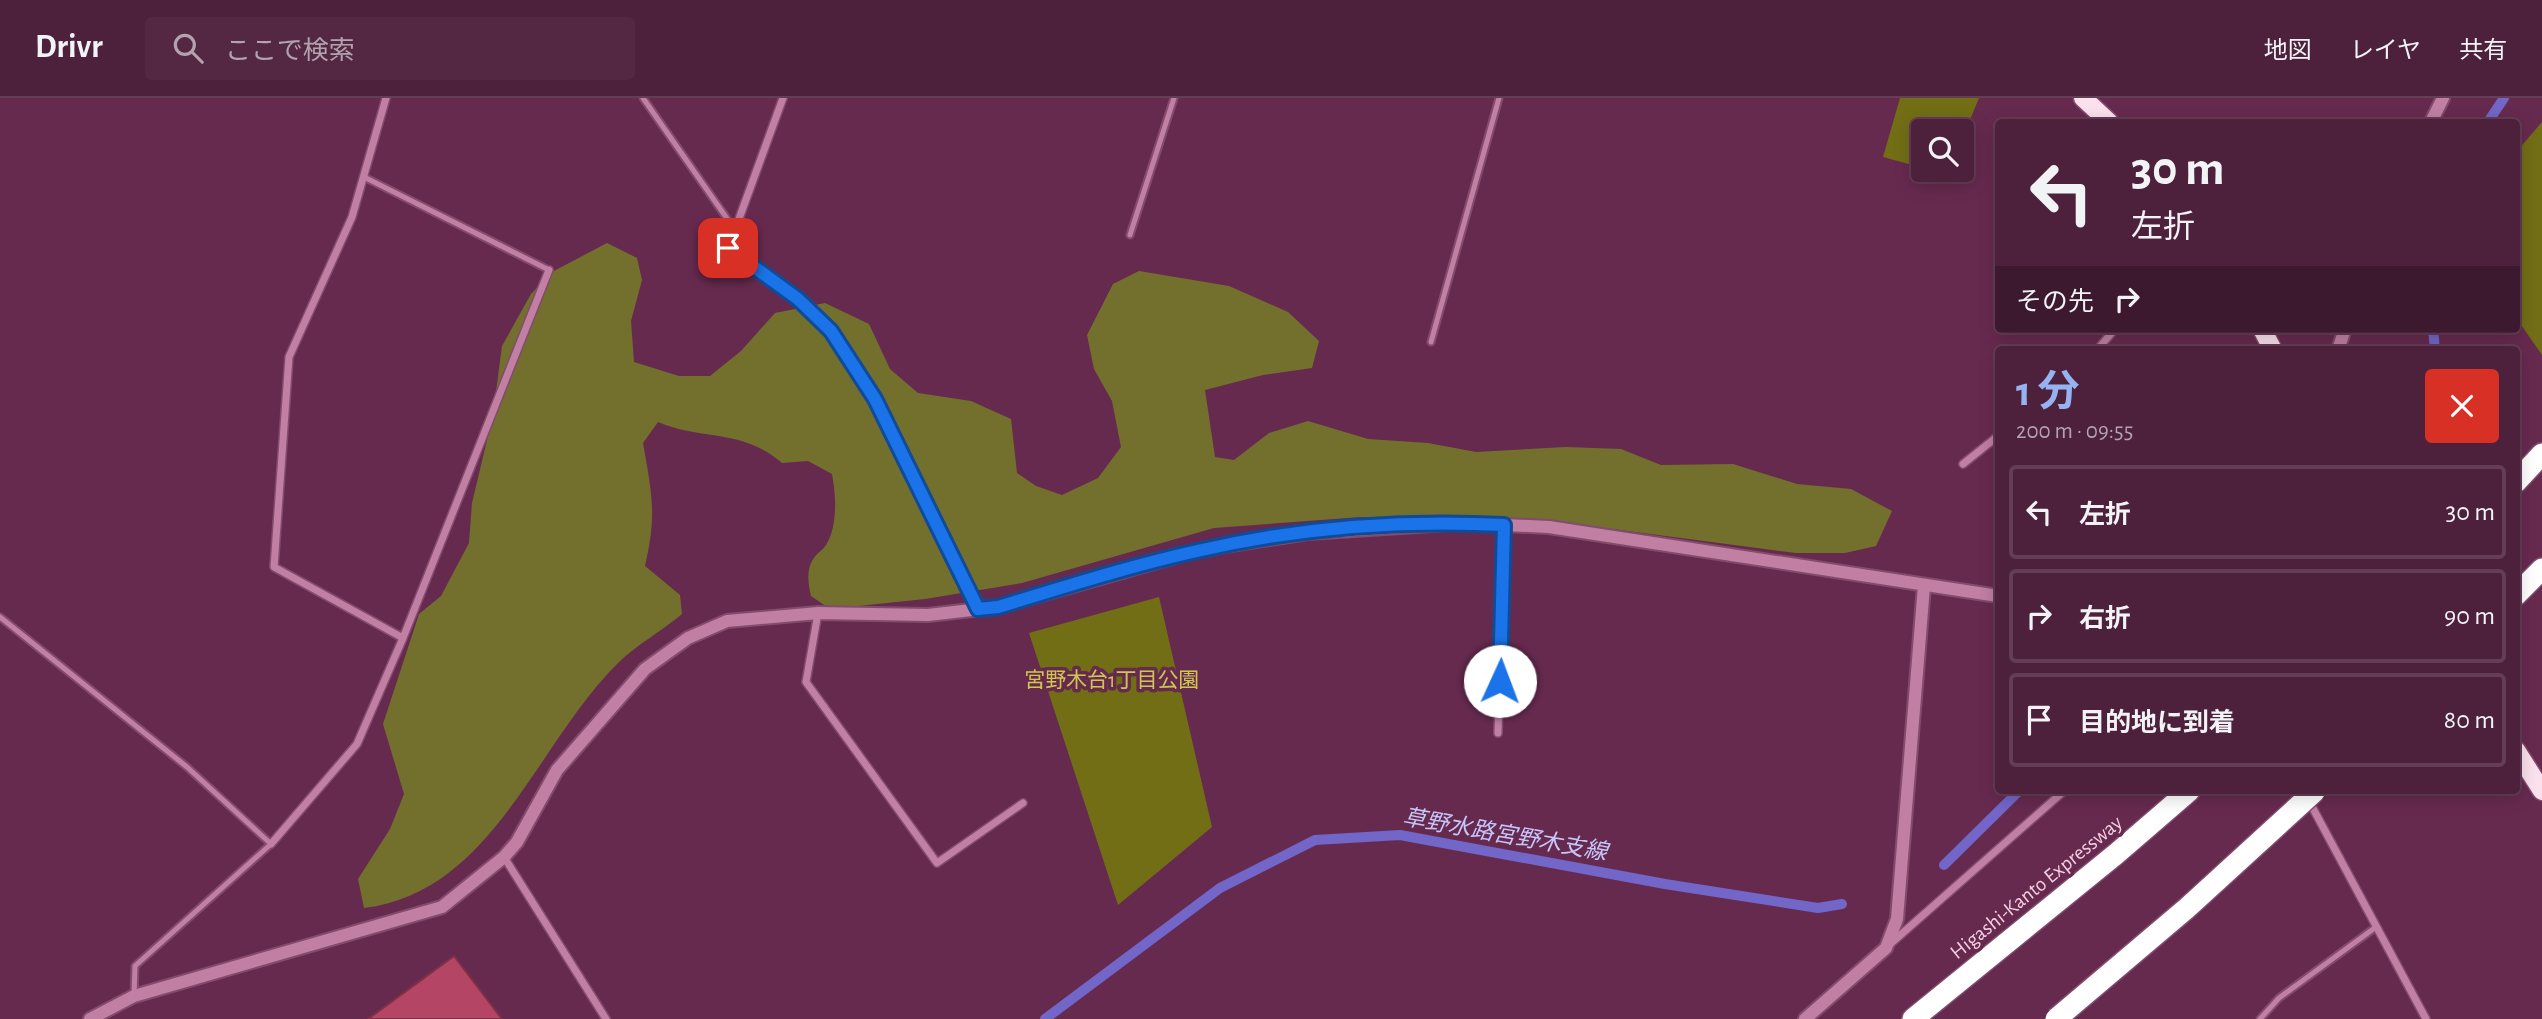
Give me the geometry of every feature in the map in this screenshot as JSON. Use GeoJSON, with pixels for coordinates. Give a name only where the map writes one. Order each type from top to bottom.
{"type":"FeatureCollection","features":[{"type":"Feature","properties":{"kind":"highway"},"geometry":{"type":"LineString","coordinates":[[2520,478],[2542,454]]}},
{"type":"Feature","properties":{"kind":"highway"},"geometry":{"type":"LineString","coordinates":[[2520,591],[2542,569]]}},
{"type":"Feature","properties":{"kind":"highway","name":"Higashi-Kanto Expressway"},"geometry":{"type":"LineString","coordinates":[[1913,1019],[2116,855],[2186,794]]}},
{"type":"Feature","properties":{"kind":"highway"},"geometry":{"type":"LineString","coordinates":[[2056,1019],[2187,908],[2312,794]]}},
{"type":"Feature","properties":{"kind":"main road"},"geometry":{"type":"LineString","coordinates":[[2084,98],[2106,119]]}},
{"type":"Feature","properties":{"kind":"main road"},"geometry":{"type":"LineString","coordinates":[[2520,756],[2542,791]]}},
{"type":"Feature","properties":{"kind":"street"},"geometry":{"type":"LineString","coordinates":[[386,98],[352,217],[289,357],[274,567],[403,638]]}},
{"type":"Feature","properties":{"kind":"street"},"geometry":{"type":"LineString","coordinates":[[783,98],[728,248],[798,299],[831,331],[875,399],[978,609]]}},
{"type":"Feature","properties":{"kind":"street"},"geometry":{"type":"LineString","coordinates":[[2432,119],[2443,98]]}},
{"type":"Feature","properties":{"kind":"street"},"geometry":{"type":"LineString","coordinates":[[271,844],[356,744],[403,638],[549,270]]}},
{"type":"Feature","properties":{"kind":"street"},"geometry":{"type":"LineString","coordinates":[[1963,464],[1995,438]]}},
{"type":"Feature","properties":{"kind":"street"},"geometry":{"type":"LineString","coordinates":[[90,1019],[134,996],[442,907],[505,858],[517,842],[557,770],[645,668],[688,638],[727,621],[818,613],[928,615],[998,607],[1199,550],[1307,533],[1437,524],[1504,525],[1576,531],[1995,596]]}},
{"type":"Feature","properties":{"kind":"street"},"geometry":{"type":"LineString","coordinates":[[1498,733],[1504,525]]}},
{"type":"Feature","properties":{"kind":"street"},"geometry":{"type":"LineString","coordinates":[[1886,948],[1897,919],[1924,586]]}},
{"type":"Feature","properties":{"kind":"street"},"geometry":{"type":"LineString","coordinates":[[818,613],[806,682],[937,863],[1023,803]]}},
{"type":"Feature","properties":{"kind":"street"},"geometry":{"type":"LineString","coordinates":[[1805,1019],[2061,794]]}},
{"type":"Feature","properties":{"kind":"street"},"geometry":{"type":"LineString","coordinates":[[2306,794],[2426,1019]]}},
{"type":"Feature","properties":{"kind":"street"},"geometry":{"type":"LineString","coordinates":[[505,858],[606,1019]]}},
{"type":"Feature","properties":{"kind":"lane"},"geometry":{"type":"LineString","coordinates":[[643,98],[735,231]]}},
{"type":"Feature","properties":{"kind":"lane"},"geometry":{"type":"LineString","coordinates":[[1130,235],[1174,98]]}},
{"type":"Feature","properties":{"kind":"lane"},"geometry":{"type":"LineString","coordinates":[[1431,342],[1499,98]]}},
{"type":"Feature","properties":{"kind":"lane"},"geometry":{"type":"LineString","coordinates":[[364,177],[549,270]]}},
{"type":"Feature","properties":{"kind":"lane"},"geometry":{"type":"LineString","coordinates":[[0,617],[187,767],[271,844],[135,966],[134,996]]}},
{"type":"Feature","properties":{"kind":"lane"},"geometry":{"type":"LineString","coordinates":[[2260,1019],[2279,999],[2376,927]]}},
{"type":"Feature","properties":{"kind":"green space"},"geometry":{"type":"Polygon","coordinates":[[[1900,98],[1979,98],[1970,119],[1911,119],[1911,165],[1883,157],[1900,98]]]}},
{"type":"Feature","properties":{"kind":"green space"},"geometry":{"type":"Polygon","coordinates":[[[2542,122],[2542,355],[2520,323],[2520,148],[2542,122]]]}},
{"type":"Feature","properties":{"kind":"green space","name":"宮野木台1丁目公園"},"geometry":{"type":"Polygon","coordinates":[[[1159,597],[1212,827],[1118,905],[1029,633],[1159,597]]]}},
{"type":"Feature","properties":{"kind":"shaded area"},"geometry":{"type":"Polygon","coordinates":[[[607,243],[637,258],[642,280],[631,321],[634,362],[679,376],[710,376],[741,351],[775,313],[825,303],[869,324],[890,369],[918,393],[971,401],[1011,419],[1017,473],[1036,486],[1062,495],[1098,478],[1121,447],[1112,401],[1094,369],[1087,335],[1113,284],[1139,271],[1229,286],[1288,312],[1319,341],[1312,368],[1263,375],[1205,390],[1215,457],[1234,460],[1269,433],[1308,421],[1368,439],[1428,443],[1476,452],[1566,447],[1621,449],[1661,465],[1733,464],[1797,484],[1851,489],[1892,511],[1876,546],[1845,553],[1796,553],[1544,520],[1361,517],[1214,528],[1022,583],[925,599],[830,609],[811,596],[808,576],[811,562],[826,545],[833,529],[835,501],[832,474],[808,461],[782,463],[752,444],[690,432],[658,422],[643,443],[652,504],[651,532],[645,566],[680,595],[682,614],[625,656],[589,696],[508,810],[479,845],[446,874],[409,896],[364,908],[358,879],[390,829],[404,794],[383,724],[419,614],[441,596],[469,543],[472,503],[493,415],[502,346],[531,294],[552,272],[607,243]]]}},
{"type":"Feature","properties":{"kind":"building"},"geometry":{"type":"Polygon","coordinates":[[[454,956],[502,1019],[368,1019],[454,956]]]}},
{"type":"Feature","properties":{"kind":"waterway","name":"草野水路宮野木支線"},"geometry":{"type":"LineString","coordinates":[[2490,119],[2504,98]]}},
{"type":"Feature","properties":{"kind":"waterway","name":"草野水路宮野木支線"},"geometry":{"type":"LineString","coordinates":[[2433,333],[2435,346]]}},
{"type":"Feature","properties":{"kind":"waterway"},"geometry":{"type":"LineString","coordinates":[[1944,865],[2016,794]]}},
{"type":"Feature","properties":{"kind":"waterway","name":"草野水路宮野木支線"},"geometry":{"type":"LineString","coordinates":[[1045,1019],[1220,888],[1315,840],[1400,835],[1665,884],[1818,908],[1842,904]]}},
{"type":"Feature","properties":{"kind":"route"},"geometry":{"type":"LineString","coordinates":[[728,248],[798,299],[831,331],[875,399],[978,609],[998,607],[1199,550],[1307,533],[1386,526],[1463,523],[1504,525],[1500,681]]}}]}
